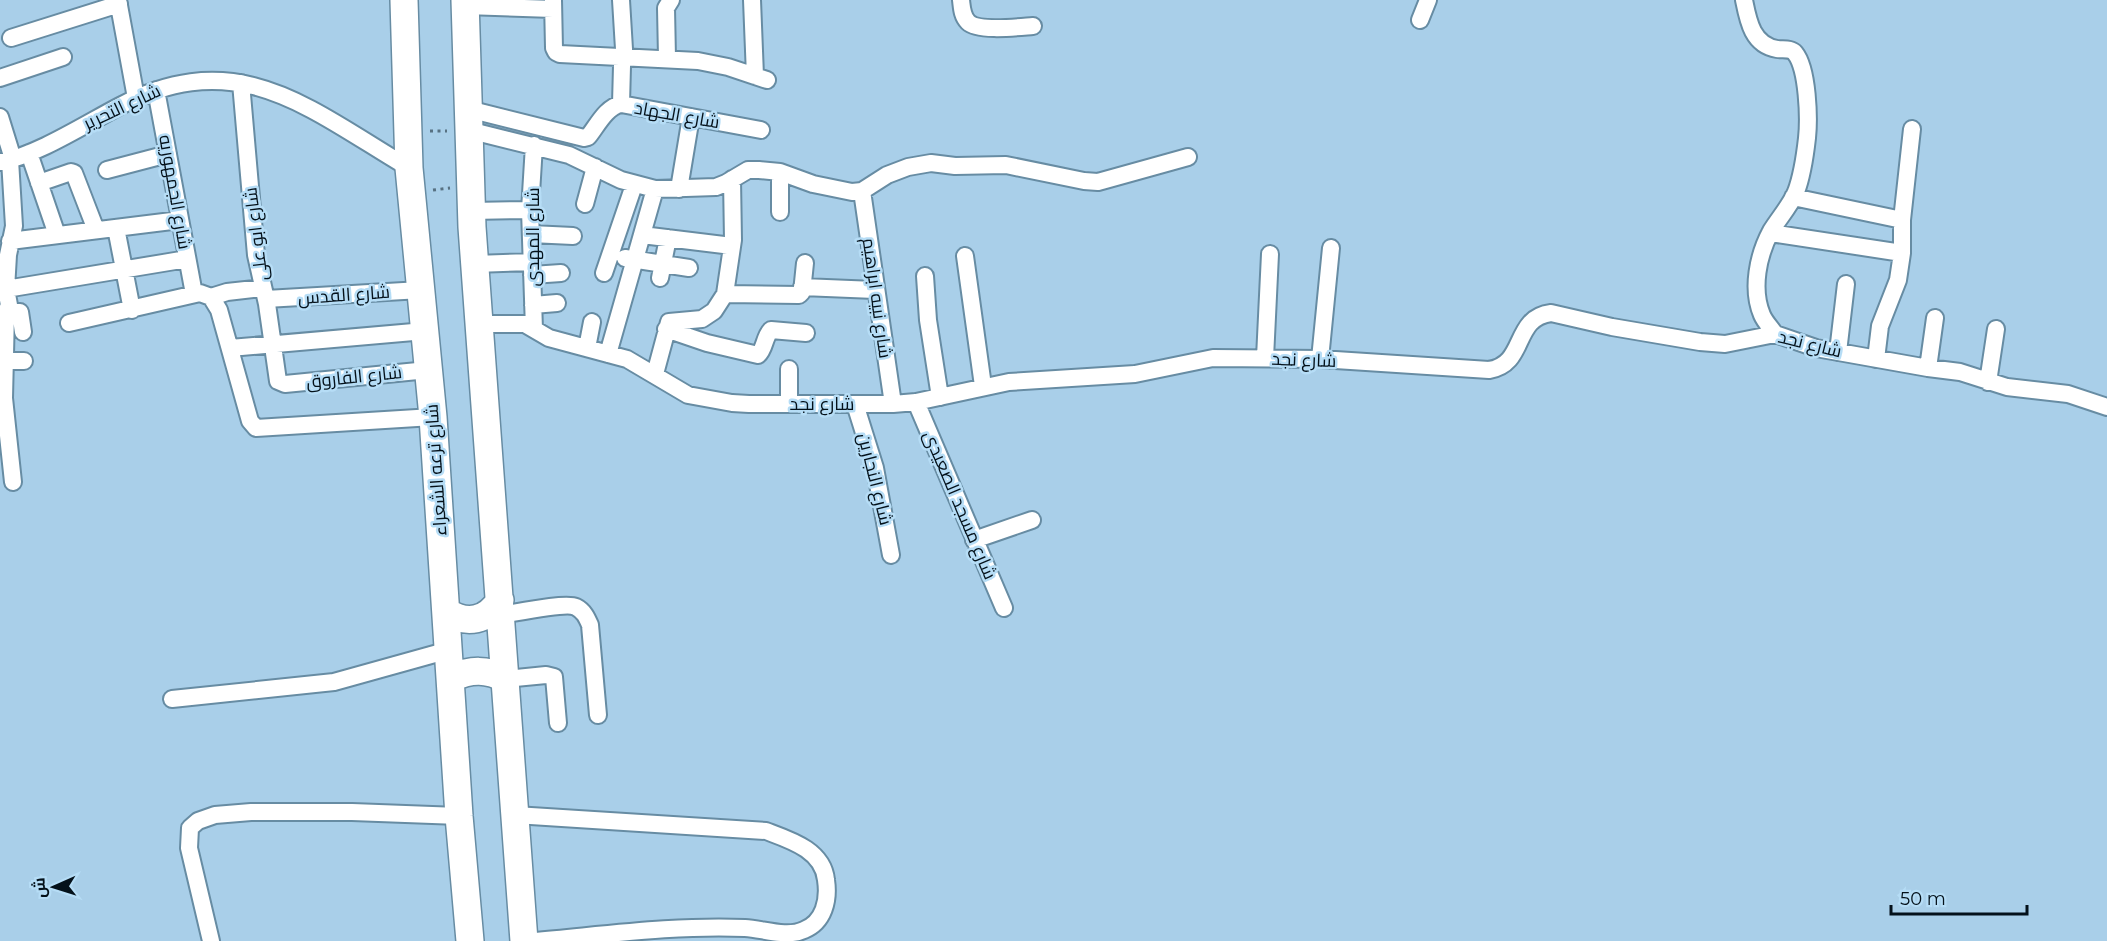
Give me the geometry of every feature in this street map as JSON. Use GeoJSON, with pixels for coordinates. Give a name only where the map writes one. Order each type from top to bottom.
{"type":"FeatureCollection","features":[{"type":"Feature","properties":{"kind":"highway","name":"شارع ترعه الشعراء"},"geometry":{"type":"LineString","coordinates":[[404,0],[410,181],[433,417],[452,678],[459,816],[470,941]]}},
{"type":"Feature","properties":{"kind":"highway"},"geometry":{"type":"LineString","coordinates":[[465,3],[475,264],[524,941]]}},
{"type":"Feature","properties":{"kind":"highway"},"geometry":{"type":"LineString","coordinates":[[447,612],[465,620],[476,619],[500,608]]}},
{"type":"Feature","properties":{"kind":"highway"},"geometry":{"type":"LineString","coordinates":[[452,678],[462,673],[484,670],[506,679]]}},
{"type":"Feature","properties":{"kind":"street"},"geometry":{"type":"LineString","coordinates":[[621,0],[624,49],[621,104]]}},
{"type":"Feature","properties":{"kind":"street"},"geometry":{"type":"LineString","coordinates":[[667,58],[666,8],[671,0]]}},
{"type":"Feature","properties":{"kind":"street"},"geometry":{"type":"LineString","coordinates":[[465,3],[553,4],[553,42],[556,52],[565,55],[667,58],[708,63],[761,78],[752,0]]}},
{"type":"Feature","properties":{"kind":"street"},"geometry":{"type":"LineString","coordinates":[[961,0],[964,17],[977,27],[1033,26]]}},
{"type":"Feature","properties":{"kind":"street"},"geometry":{"type":"LineString","coordinates":[[1420,20],[1428,0]]}},
{"type":"Feature","properties":{"kind":"street"},"geometry":{"type":"LineString","coordinates":[[1744,0],[1751,29],[1760,41],[1772,48],[1794,53],[1806,89],[1807,138],[1798,184],[1793,197],[1770,233],[1761,257],[1757,284],[1757,296],[1763,318],[1775,334]]}},
{"type":"Feature","properties":{"kind":"street"},"geometry":{"type":"LineString","coordinates":[[11,38],[118,2],[136,98]]}},
{"type":"Feature","properties":{"kind":"street"},"geometry":{"type":"LineString","coordinates":[[0,78],[63,57]]}},
{"type":"Feature","properties":{"kind":"street","name":"شارع التحرير"},"geometry":{"type":"LineString","coordinates":[[13,158],[156,90],[198,81],[241,83],[279,93],[296,101],[410,181]]}},
{"type":"Feature","properties":{"kind":"street","name":"شارع ابو على"},"geometry":{"type":"LineString","coordinates":[[241,83],[256,255],[274,344],[277,378],[280,383]]}},
{"type":"Feature","properties":{"kind":"street","name":"شارع الجمهوريه"},"geometry":{"type":"LineString","coordinates":[[156,90],[194,294]]}},
{"type":"Feature","properties":{"kind":"street","name":"شارع الجهاد"},"geometry":{"type":"LineString","coordinates":[[468,119],[584,138],[588,137],[608,111],[621,104],[761,130]]}},
{"type":"Feature","properties":{"kind":"street"},"geometry":{"type":"LineString","coordinates":[[0,117],[13,158],[14,219],[5,302],[5,361],[2,385],[13,482]]}},
{"type":"Feature","properties":{"kind":"street"},"geometry":{"type":"LineString","coordinates":[[679,189],[691,117]]}},
{"type":"Feature","properties":{"kind":"street"},"geometry":{"type":"LineString","coordinates":[[468,119],[534,146],[569,155],[634,185],[655,189],[716,187],[748,170],[770,170],[843,192],[862,191],[887,175],[920,164],[1006,165],[1098,182],[1188,157]]}},
{"type":"Feature","properties":{"kind":"street"},"geometry":{"type":"LineString","coordinates":[[1876,359],[1880,326],[1898,280],[1912,129]]}},
{"type":"Feature","properties":{"kind":"street","name":"شارع المهدى"},"geometry":{"type":"LineString","coordinates":[[534,146],[530,210],[534,329]]}},
{"type":"Feature","properties":{"kind":"street"},"geometry":{"type":"LineString","coordinates":[[107,170],[168,154]]}},
{"type":"Feature","properties":{"kind":"street"},"geometry":{"type":"LineString","coordinates":[[13,158],[39,183],[57,235]]}},
{"type":"Feature","properties":{"kind":"street"},"geometry":{"type":"LineString","coordinates":[[585,204],[595,167]]}},
{"type":"Feature","properties":{"kind":"street"},"geometry":{"type":"LineString","coordinates":[[39,183],[73,172],[96,230]]}},
{"type":"Feature","properties":{"kind":"street"},"geometry":{"type":"LineString","coordinates":[[780,172],[780,212]]}},
{"type":"Feature","properties":{"kind":"street"},"geometry":{"type":"LineString","coordinates":[[655,374],[667,325],[671,321],[702,319],[714,311],[725,294],[732,246],[732,179]]}},
{"type":"Feature","properties":{"kind":"street"},"geometry":{"type":"LineString","coordinates":[[604,273],[634,185]]}},
{"type":"Feature","properties":{"kind":"street"},"geometry":{"type":"LineString","coordinates":[[608,354],[655,189]]}},
{"type":"Feature","properties":{"kind":"street","name":"شارع نبيه ابراهيم"},"geometry":{"type":"LineString","coordinates":[[862,191],[893,404]]}},
{"type":"Feature","properties":{"kind":"street"},"geometry":{"type":"LineString","coordinates":[[1793,197],[1902,220]]}},
{"type":"Feature","properties":{"kind":"street"},"geometry":{"type":"LineString","coordinates":[[471,199],[530,210]]}},
{"type":"Feature","properties":{"kind":"street"},"geometry":{"type":"LineString","coordinates":[[10,241],[180,220]]}},
{"type":"Feature","properties":{"kind":"street"},"geometry":{"type":"LineString","coordinates":[[116,228],[132,310]]}},
{"type":"Feature","properties":{"kind":"street"},"geometry":{"type":"LineString","coordinates":[[1770,233],[1902,253]]}},
{"type":"Feature","properties":{"kind":"street"},"geometry":{"type":"LineString","coordinates":[[531,234],[573,236]]}},
{"type":"Feature","properties":{"kind":"street"},"geometry":{"type":"LineString","coordinates":[[642,235],[732,246]]}},
{"type":"Feature","properties":{"kind":"street"},"geometry":{"type":"LineString","coordinates":[[662,272],[668,238]]}},
{"type":"Feature","properties":{"kind":"street"},"geometry":{"type":"LineString","coordinates":[[1320,359],[1331,248]]}},
{"type":"Feature","properties":{"kind":"street"},"geometry":{"type":"LineString","coordinates":[[610,254],[635,260],[662,272],[689,268]]}},
{"type":"Feature","properties":{"kind":"street"},"geometry":{"type":"LineString","coordinates":[[1265,358],[1270,254]]}},
{"type":"Feature","properties":{"kind":"street"},"geometry":{"type":"LineString","coordinates":[[965,255],[983,386]]}},
{"type":"Feature","properties":{"kind":"street"},"geometry":{"type":"LineString","coordinates":[[5,302],[124,269],[187,259]]}},
{"type":"Feature","properties":{"kind":"street"},"geometry":{"type":"LineString","coordinates":[[725,294],[801,294],[805,263]]}},
{"type":"Feature","properties":{"kind":"street"},"geometry":{"type":"LineString","coordinates":[[475,264],[532,268],[561,273]]}},
{"type":"Feature","properties":{"kind":"street"},"geometry":{"type":"LineString","coordinates":[[925,276],[929,329],[940,397]]}},
{"type":"Feature","properties":{"kind":"street"},"geometry":{"type":"LineString","coordinates":[[1838,352],[1846,284]]}},
{"type":"Feature","properties":{"kind":"street"},"geometry":{"type":"LineString","coordinates":[[802,287],[875,290]]}},
{"type":"Feature","properties":{"kind":"street","name":"شارع القدس"},"geometry":{"type":"LineString","coordinates":[[211,297],[227,292],[264,294],[421,290]]}},
{"type":"Feature","properties":{"kind":"street"},"geometry":{"type":"LineString","coordinates":[[69,323],[200,293],[211,297],[219,310],[250,421],[256,428],[433,417]]}},
{"type":"Feature","properties":{"kind":"street"},"geometry":{"type":"LineString","coordinates":[[5,302],[20,312],[23,332]]}},
{"type":"Feature","properties":{"kind":"street"},"geometry":{"type":"LineString","coordinates":[[533,305],[556,303]]}},
{"type":"Feature","properties":{"kind":"street","name":"شارع نجد"},"geometry":{"type":"LineString","coordinates":[[480,324],[520,323],[549,338],[627,359],[676,388],[700,398],[732,404],[916,402],[983,386],[1024,380],[1135,374],[1213,358],[1320,359],[1481,370],[1497,369],[1509,361],[1530,322],[1543,314],[1551,313],[1693,342],[1725,344],[1775,334],[1807,346],[1960,372],[2007,387],[2068,394],[2107,407]]}},
{"type":"Feature","properties":{"kind":"street"},"geometry":{"type":"LineString","coordinates":[[1928,368],[1935,318]]}},
{"type":"Feature","properties":{"kind":"street"},"geometry":{"type":"LineString","coordinates":[[587,348],[592,321]]}},
{"type":"Feature","properties":{"kind":"street"},"geometry":{"type":"LineString","coordinates":[[666,329],[707,343],[758,355],[771,330],[806,333]]}},
{"type":"Feature","properties":{"kind":"street"},"geometry":{"type":"LineString","coordinates":[[1988,382],[1996,329]]}},
{"type":"Feature","properties":{"kind":"street"},"geometry":{"type":"LineString","coordinates":[[230,348],[425,331]]}},
{"type":"Feature","properties":{"kind":"street"},"geometry":{"type":"LineString","coordinates":[[5,361],[24,361]]}},
{"type":"Feature","properties":{"kind":"street"},"geometry":{"type":"LineString","coordinates":[[789,369],[789,404]]}},
{"type":"Feature","properties":{"kind":"street","name":"شارع الفاروق"},"geometry":{"type":"LineString","coordinates":[[280,383],[428,370]]}},
{"type":"Feature","properties":{"kind":"street","name":"شارع مسجد الصعيدى"},"geometry":{"type":"LineString","coordinates":[[916,402],[1004,609]]}},
{"type":"Feature","properties":{"kind":"street","name":"شارع النجارين"},"geometry":{"type":"LineString","coordinates":[[855,404],[875,468],[891,555]]}},
{"type":"Feature","properties":{"kind":"street"},"geometry":{"type":"LineString","coordinates":[[974,540],[1032,520]]}},
{"type":"Feature","properties":{"kind":"street"},"geometry":{"type":"LineString","coordinates":[[500,608],[565,605],[578,608],[584,613],[590,626],[598,715]]}},
{"type":"Feature","properties":{"kind":"street"},"geometry":{"type":"LineString","coordinates":[[172,699],[334,682],[449,650]]}},
{"type":"Feature","properties":{"kind":"street"},"geometry":{"type":"LineString","coordinates":[[506,679],[546,675],[554,677],[558,723]]}},
{"type":"Feature","properties":{"kind":"street"},"geometry":{"type":"LineString","coordinates":[[211,941],[189,848],[189,828],[198,821],[215,815],[251,812],[352,812],[459,816]]}},
{"type":"Feature","properties":{"kind":"street"},"geometry":{"type":"LineString","coordinates":[[515,815],[766,831],[797,843],[818,859],[826,878],[826,904],[816,922],[803,931],[787,933],[746,928],[687,927],[534,941]]}},
{"type":"Feature","properties":{"kind":"path"},"geometry":{"type":"LineString","coordinates":[[407,131],[468,119]]}},
{"type":"Feature","properties":{"kind":"path"},"geometry":{"type":"LineString","coordinates":[[410,181],[471,199]]}}]}
